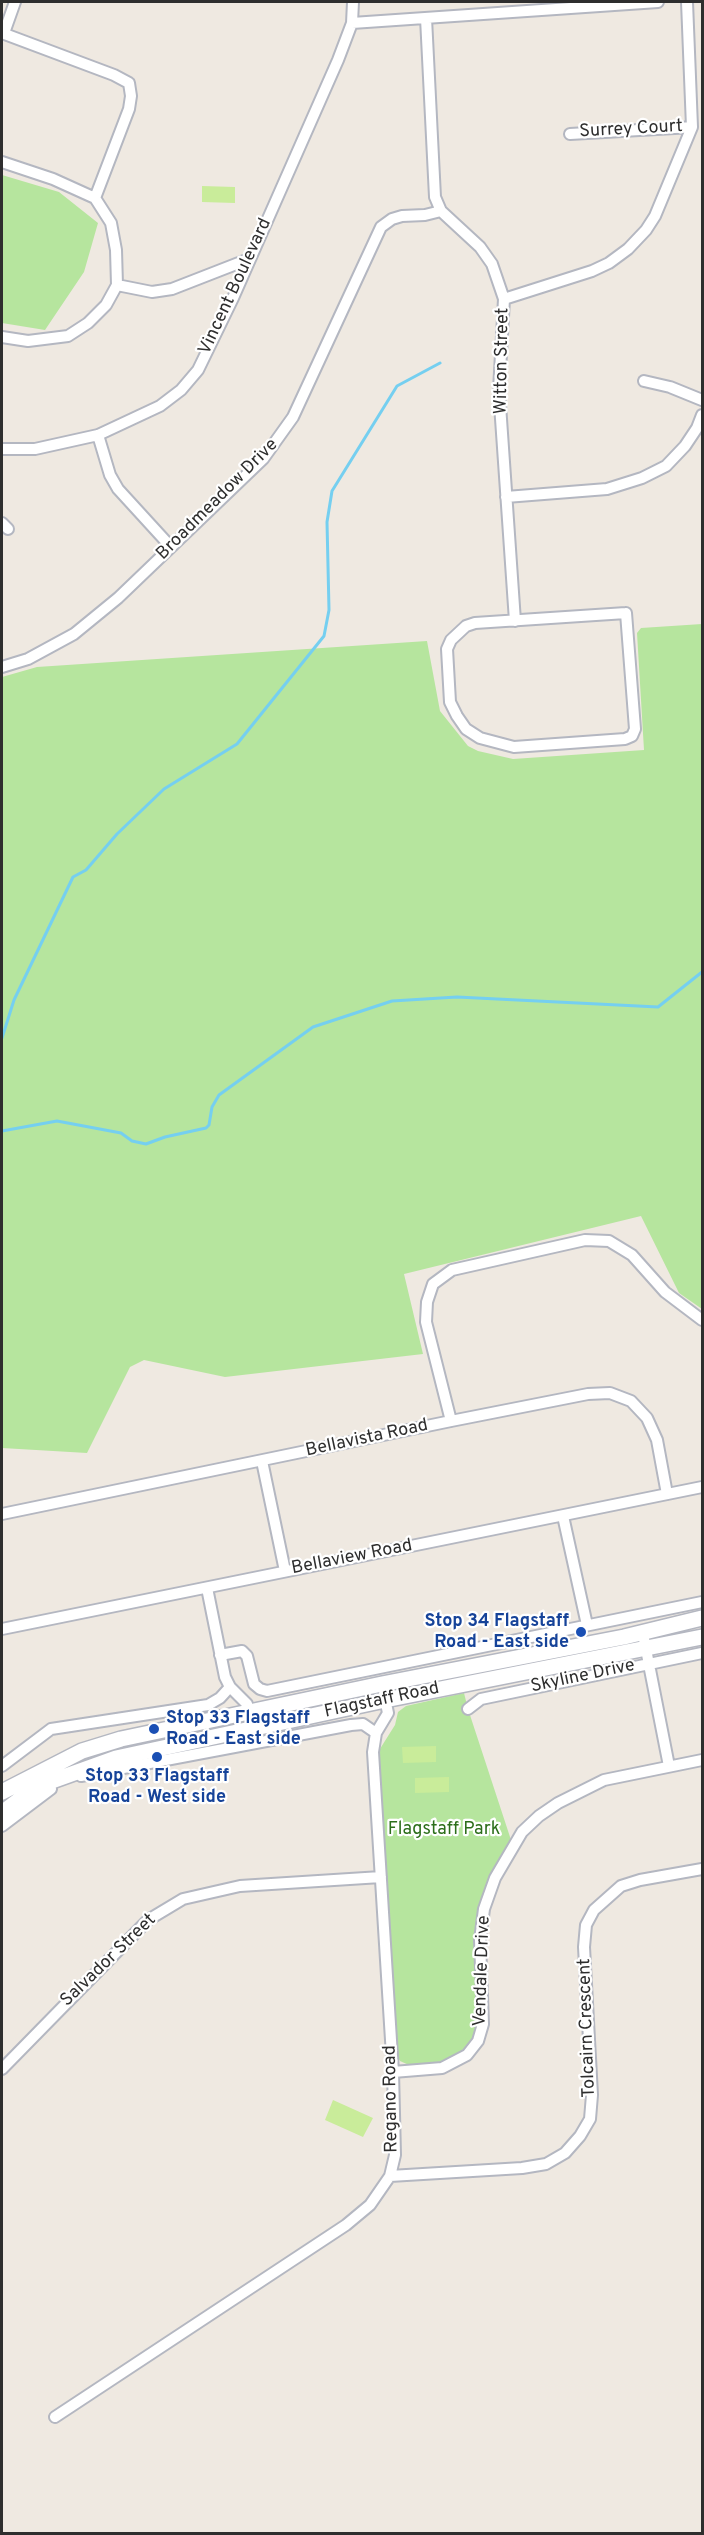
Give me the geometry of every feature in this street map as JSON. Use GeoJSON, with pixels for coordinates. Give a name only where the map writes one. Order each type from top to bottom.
{"type":"FeatureCollection","features":[{"type":"Feature","properties":{"kind":"main road","name":"Flagstaff Road"},"geometry":{"type":"LineString","coordinates":[[2,1792],[82,1750],[121,1739],[382,1684],[643,1634],[702,1618]]}},
{"type":"Feature","properties":{"kind":"main road","name":"Flagstaff Road"},"geometry":{"type":"LineString","coordinates":[[2,1813],[27,1794],[80,1770],[116,1758],[386,1700],[647,1656],[702,1637]]}},
{"type":"Feature","properties":{"kind":"street"},"geometry":{"type":"LineString","coordinates":[[15,2],[3,33],[114,75],[129,83],[131,96],[129,109],[95,198]]}},
{"type":"Feature","properties":{"kind":"street","name":"Vincent Boulevard"},"geometry":{"type":"LineString","coordinates":[[2,449],[35,449],[98,435],[160,406],[181,390],[198,370],[338,60],[352,23],[353,2]]}},
{"type":"Feature","properties":{"kind":"street"},"geometry":{"type":"LineString","coordinates":[[352,23],[658,2]]}},
{"type":"Feature","properties":{"kind":"street"},"geometry":{"type":"LineString","coordinates":[[504,299],[592,271],[609,262],[628,249],[646,230],[655,216],[692,127],[687,2]]}},
{"type":"Feature","properties":{"kind":"street"},"geometry":{"type":"LineString","coordinates":[[426,18],[435,197],[441,211]]}},
{"type":"Feature","properties":{"kind":"street","name":"Surrey Court"},"geometry":{"type":"LineString","coordinates":[[570,134],[692,127]]}},
{"type":"Feature","properties":{"kind":"street"},"geometry":{"type":"LineString","coordinates":[[2,162],[53,179],[95,198],[111,223],[116,250],[117,285],[106,305],[88,323],[68,336],[28,341],[2,337]]}},
{"type":"Feature","properties":{"kind":"street","name":"Witton Street"},"geometry":{"type":"LineString","coordinates":[[441,211],[486,255],[500,282],[504,299],[499,390],[514,621]]}},
{"type":"Feature","properties":{"kind":"street","name":"Broadmeadow Drive"},"geometry":{"type":"LineString","coordinates":[[2,667],[28,659],[74,634],[118,598],[263,459],[293,417],[381,228],[392,219],[402,216],[425,215],[441,211]]}},
{"type":"Feature","properties":{"kind":"street"},"geometry":{"type":"LineString","coordinates":[[117,285],[152,292],[172,289],[249,259]]}},
{"type":"Feature","properties":{"kind":"street"},"geometry":{"type":"LineString","coordinates":[[644,381],[670,387],[702,400]]}},
{"type":"Feature","properties":{"kind":"street"},"geometry":{"type":"LineString","coordinates":[[506,496],[607,489],[642,478],[666,466],[698,428],[702,415]]}},
{"type":"Feature","properties":{"kind":"street"},"geometry":{"type":"LineString","coordinates":[[98,435],[110,475],[118,489],[171,548]]}},
{"type":"Feature","properties":{"kind":"street"},"geometry":{"type":"LineString","coordinates":[[626,613],[635,729],[632,736],[625,739],[514,747],[485,740],[466,729],[450,702],[447,649],[451,640],[466,626],[514,621],[626,613]]}},
{"type":"Feature","properties":{"kind":"street"},"geometry":{"type":"LineString","coordinates":[[451,1421],[426,1322],[427,1302],[433,1284],[452,1270],[585,1240],[609,1242],[632,1255],[665,1292],[702,1320]]}},
{"type":"Feature","properties":{"kind":"street","name":"Bellavista Road"},"geometry":{"type":"LineString","coordinates":[[2,1514],[451,1421],[588,1394],[610,1393],[631,1401],[647,1418],[657,1440],[667,1494]]}},
{"type":"Feature","properties":{"kind":"street"},"geometry":{"type":"LineString","coordinates":[[262,1461],[285,1571]]}},
{"type":"Feature","properties":{"kind":"street","name":"Bellaview Road"},"geometry":{"type":"LineString","coordinates":[[2,1629],[702,1487]]}},
{"type":"Feature","properties":{"kind":"street"},"geometry":{"type":"LineString","coordinates":[[563,1516],[587,1625]]}},
{"type":"Feature","properties":{"kind":"street"},"geometry":{"type":"LineString","coordinates":[[207,1588],[225,1677],[230,1687],[247,1704],[253,1728]]}},
{"type":"Feature","properties":{"kind":"street","name":"Flagstaff Road"},"geometry":{"type":"LineString","coordinates":[[220,1655],[242,1651],[247,1656],[254,1684],[267,1691],[702,1602]]}},
{"type":"Feature","properties":{"kind":"street"},"geometry":{"type":"LineString","coordinates":[[643,1634],[669,1766]]}},
{"type":"Feature","properties":{"kind":"street","name":"Skyline Drive"},"geometry":{"type":"LineString","coordinates":[[468,1709],[481,1699],[647,1656],[702,1653]]}},
{"type":"Feature","properties":{"kind":"street","name":"Regano Road"},"geometry":{"type":"LineString","coordinates":[[55,2417],[346,2225],[370,2205],[390,2176],[395,2155],[393,2072],[373,1752],[376,1733],[388,1713],[382,1684]]}},
{"type":"Feature","properties":{"kind":"street"},"geometry":{"type":"LineString","coordinates":[[2,1766],[51,1729],[208,1705],[220,1698],[230,1687]]}},
{"type":"Feature","properties":{"kind":"street"},"geometry":{"type":"LineString","coordinates":[[2,1826],[43,1793],[69,1778],[351,1725],[363,1724],[376,1733]]}},
{"type":"Feature","properties":{"kind":"street","name":"Vendale Drive"},"geometry":{"type":"LineString","coordinates":[[393,2072],[442,2068],[467,2055],[478,2041],[483,2024],[480,1940],[484,1909],[495,1878],[522,1832],[539,1816],[579,1791],[604,1780],[702,1760]]}},
{"type":"Feature","properties":{"kind":"street","name":"Tolcairn Crescent"},"geometry":{"type":"LineString","coordinates":[[390,2176],[522,2168],[546,2164],[565,2153],[580,2136],[590,2119],[592,2095],[584,1947],[586,1925],[594,1910],[621,1886],[640,1880],[702,1869]]}},
{"type":"Feature","properties":{"kind":"street","name":"Salvador Street"},"geometry":{"type":"LineString","coordinates":[[2,2069],[148,1920],[176,1902],[207,1892],[240,1886],[381,1877]]}},
{"type":"Feature","properties":{"kind":"green space"},"geometry":{"type":"Polygon","coordinates":[[[2,175],[59,192],[98,223],[84,272],[45,330],[2,323],[2,175]]]}},
{"type":"Feature","properties":{"kind":"green space"},"geometry":{"type":"Polygon","coordinates":[[[202,186],[235,187],[235,203],[202,202],[202,186]]]}},
{"type":"Feature","properties":{"kind":"green space"},"geometry":{"type":"Polygon","coordinates":[[[702,624],[702,1309],[679,1293],[641,1216],[404,1274],[423,1354],[225,1377],[144,1360],[130,1367],[87,1453],[2,1448],[2,677],[37,667],[427,641],[440,711],[468,746],[478,751],[513,759],[644,750],[637,633],[641,628],[702,624]]]}},
{"type":"Feature","properties":{"kind":"green space","name":"Flagstaff Park"},"geometry":{"type":"Polygon","coordinates":[[[464,1693],[511,1840],[488,1881],[479,1910],[475,1941],[478,2020],[474,2037],[454,2058],[442,2062],[409,2065],[400,2061],[396,2054],[378,1752],[395,1725],[398,1712],[406,1706],[464,1693]]]}},
{"type":"Feature","properties":{"kind":"green space"},"geometry":{"type":"Polygon","coordinates":[[[436,1746],[436,1762],[403,1763],[402,1747],[436,1746]]]}},
{"type":"Feature","properties":{"kind":"green space"},"geometry":{"type":"Polygon","coordinates":[[[449,1777],[449,1792],[415,1793],[415,1778],[449,1777]]]}},
{"type":"Feature","properties":{"kind":"green space"},"geometry":{"type":"Polygon","coordinates":[[[333,2100],[373,2118],[363,2137],[325,2120],[333,2100]]]}},
{"type":"Feature","properties":{"kind":"waterway"},"geometry":{"type":"LineString","coordinates":[[2,1038],[14,1000],[73,877],[86,870],[117,834],[164,789],[237,744],[324,636],[329,610],[327,522],[332,491],[397,386],[440,363]]}},
{"type":"Feature","properties":{"kind":"waterway"},"geometry":{"type":"LineString","coordinates":[[2,1131],[57,1121],[121,1133],[132,1141],[146,1144],[165,1137],[206,1128],[209,1125],[212,1107],[219,1095],[313,1027],[392,1001],[457,997],[658,1007],[702,972]]}},
{"type":"Feature","properties":{"kind":"place","name":"Stop 34 Flagstaff Road - East side"},"geometry":{"type":"Point","coordinates":[581,1632]}},
{"type":"Feature","properties":{"kind":"place","name":"Stop 33 Flagstaff Road - East side"},"geometry":{"type":"Point","coordinates":[154,1729]}},
{"type":"Feature","properties":{"kind":"place","name":"Stop 33 Flagstaff Road - West side"},"geometry":{"type":"Point","coordinates":[157,1757]}}]}
